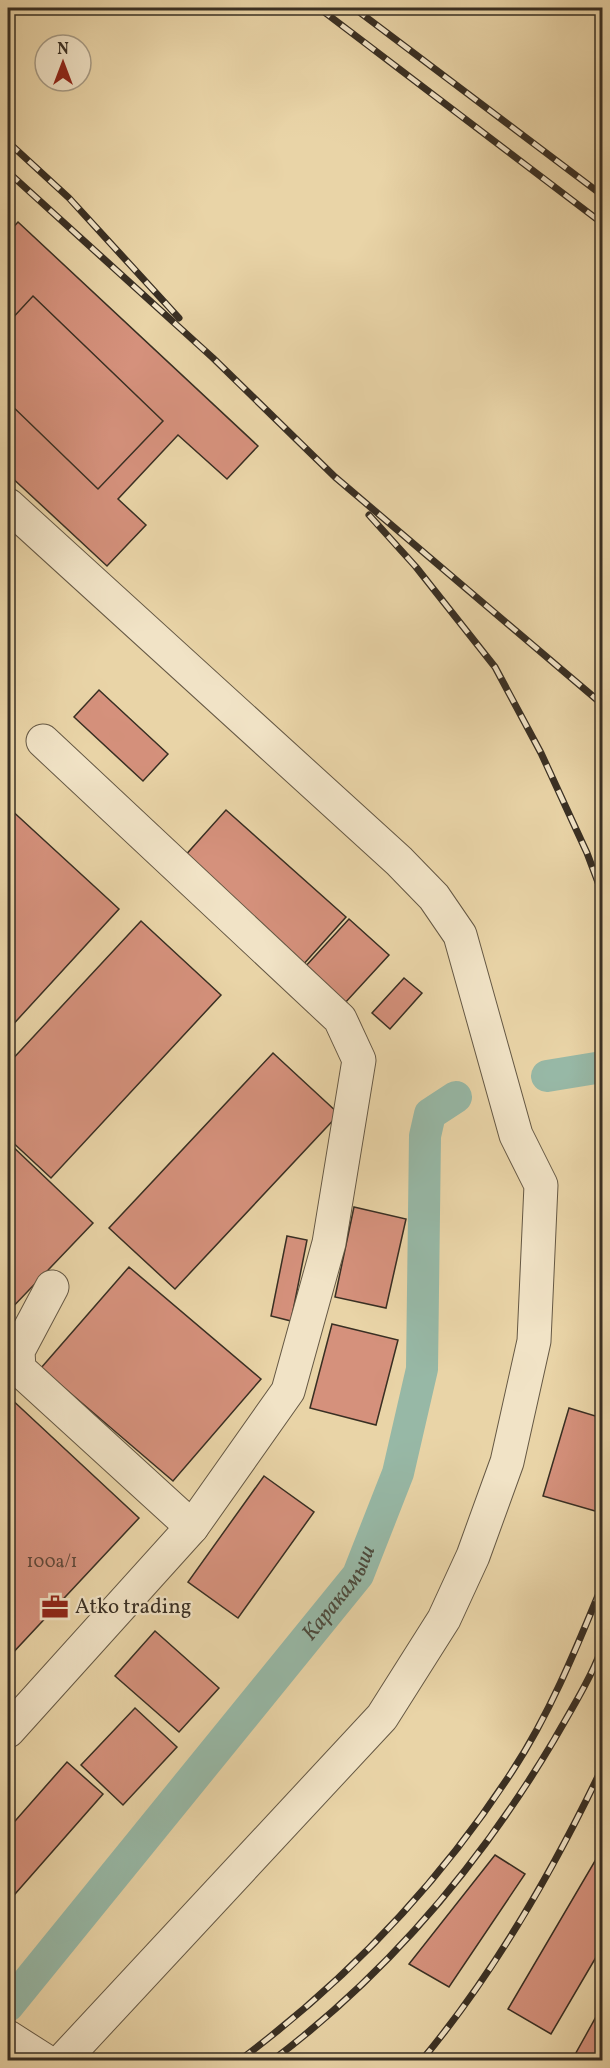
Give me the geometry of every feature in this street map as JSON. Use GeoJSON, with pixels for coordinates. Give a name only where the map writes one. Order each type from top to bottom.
{"type":"FeatureCollection","features":[{"type":"Feature","properties":{"kind":"street"},"geometry":{"type":"LineString","coordinates":[[8,505],[399,861],[434,897],[460,935],[516,1135],[541,1185],[534,1341],[507,1461],[473,1556],[444,1619],[382,1717],[63,2061]]}},
{"type":"Feature","properties":{"kind":"street"},"geometry":{"type":"LineString","coordinates":[[8,1731],[192,1527],[288,1391],[329,1243],[359,1060],[340,1019],[43,741]]}},
{"type":"Feature","properties":{"kind":"street"},"geometry":{"type":"LineString","coordinates":[[52,1287],[18,1351],[19,1369],[192,1527]]}},
{"type":"Feature","properties":{"kind":"street"},"geometry":{"type":"LineString","coordinates":[[8,2037],[44,2061]]}},
{"type":"Feature","properties":{"kind":"building"},"geometry":{"type":"Polygon","coordinates":[[[18,222],[258,446],[227,479],[178,435],[118,499],[146,525],[107,566],[8,474],[8,233],[18,222]]]}},
{"type":"Feature","properties":{"kind":"building"},"geometry":{"type":"Polygon","coordinates":[[[33,296],[163,421],[98,489],[8,402],[8,323],[33,296]]]}},
{"type":"Feature","properties":{"kind":"building"},"geometry":{"type":"Polygon","coordinates":[[[99,690],[168,754],[143,781],[74,717],[99,690]]]}},
{"type":"Feature","properties":{"kind":"building"},"geometry":{"type":"Polygon","coordinates":[[[8,807],[119,909],[8,1030],[8,807]]]}},
{"type":"Feature","properties":{"kind":"building"},"geometry":{"type":"Polygon","coordinates":[[[226,810],[346,917],[302,966],[183,858],[226,810]]]}},
{"type":"Feature","properties":{"kind":"building"},"geometry":{"type":"Polygon","coordinates":[[[349,919],[389,955],[344,1004],[304,968],[349,919]]]}},
{"type":"Feature","properties":{"kind":"building"},"geometry":{"type":"Polygon","coordinates":[[[141,921],[221,995],[51,1178],[8,1138],[8,1064],[141,921]]]}},
{"type":"Feature","properties":{"kind":"building"},"geometry":{"type":"Polygon","coordinates":[[[404,978],[422,993],[390,1029],[372,1013],[404,978]]]}},
{"type":"Feature","properties":{"kind":"building"},"geometry":{"type":"Polygon","coordinates":[[[273,1053],[339,1114],[175,1289],[109,1228],[273,1053]]]}},
{"type":"Feature","properties":{"kind":"building"},"geometry":{"type":"Polygon","coordinates":[[[8,1142],[93,1223],[8,1312],[8,1142]]]}},
{"type":"Feature","properties":{"kind":"building"},"geometry":{"type":"Polygon","coordinates":[[[354,1207],[406,1219],[386,1308],[335,1297],[354,1207]]]}},
{"type":"Feature","properties":{"kind":"building"},"geometry":{"type":"Polygon","coordinates":[[[287,1236],[307,1240],[291,1321],[271,1316],[287,1236]]]}},
{"type":"Feature","properties":{"kind":"building"},"geometry":{"type":"Polygon","coordinates":[[[129,1267],[261,1379],[173,1481],[41,1368],[129,1267]]]}},
{"type":"Feature","properties":{"kind":"building"},"geometry":{"type":"Polygon","coordinates":[[[332,1324],[398,1340],[376,1425],[310,1408],[332,1324]]]}},
{"type":"Feature","properties":{"kind":"building"},"geometry":{"type":"Polygon","coordinates":[[[8,1396],[139,1518],[8,1658],[8,1396]]]}},
{"type":"Feature","properties":{"kind":"building"},"geometry":{"type":"Polygon","coordinates":[[[569,1408],[602,1418],[602,1513],[543,1496],[569,1408]]]}},
{"type":"Feature","properties":{"kind":"building"},"geometry":{"type":"Polygon","coordinates":[[[264,1476],[314,1512],[238,1618],[188,1582],[264,1476]]]}},
{"type":"Feature","properties":{"kind":"building"},"geometry":{"type":"Polygon","coordinates":[[[155,1631],[219,1688],[179,1732],[115,1676],[155,1631]]]}},
{"type":"Feature","properties":{"kind":"building"},"geometry":{"type":"Polygon","coordinates":[[[135,1708],[177,1747],[123,1805],[81,1765],[135,1708]]]}},
{"type":"Feature","properties":{"kind":"building"},"geometry":{"type":"Polygon","coordinates":[[[67,1762],[103,1794],[8,1902],[8,1829],[67,1762]]]}},
{"type":"Feature","properties":{"kind":"building"},"geometry":{"type":"Polygon","coordinates":[[[602,1849],[602,1947],[551,2034],[508,2009],[602,1849]]]}},
{"type":"Feature","properties":{"kind":"building"},"geometry":{"type":"Polygon","coordinates":[[[495,1855],[525,1874],[449,1987],[409,1964],[495,1855]]]}},
{"type":"Feature","properties":{"kind":"building"},"geometry":{"type":"Polygon","coordinates":[[[602,2006],[602,2060],[572,2060],[602,2006]]]}},
{"type":"Feature","properties":{"kind":"waterway","name":"Каракамыш"},"geometry":{"type":"LineString","coordinates":[[547,1076],[602,1067]]}},
{"type":"Feature","properties":{"kind":"waterway","name":"Каракамыш"},"geometry":{"type":"LineString","coordinates":[[8,2006],[358,1575],[398,1473],[422,1369],[425,1136],[430,1114],[456,1097]]}},
{"type":"Feature","properties":{"kind":"railway"},"geometry":{"type":"LineString","coordinates":[[319,8],[602,223]]}},
{"type":"Feature","properties":{"kind":"railway"},"geometry":{"type":"LineString","coordinates":[[354,8],[602,195]]}},
{"type":"Feature","properties":{"kind":"railway"},"geometry":{"type":"LineString","coordinates":[[8,142],[69,198],[179,318]]}},
{"type":"Feature","properties":{"kind":"railway"},"geometry":{"type":"LineString","coordinates":[[8,172],[213,358],[335,477],[602,704]]}},
{"type":"Feature","properties":{"kind":"railway"},"geometry":{"type":"LineString","coordinates":[[369,515],[416,567],[495,667],[541,753],[587,853],[602,893]]}},
{"type":"Feature","properties":{"kind":"railway"},"geometry":{"type":"LineString","coordinates":[[240,2060],[318,1997],[354,1963],[423,1890],[455,1852],[485,1812],[539,1726],[602,1586]]}},
{"type":"Feature","properties":{"kind":"railway"},"geometry":{"type":"LineString","coordinates":[[273,2060],[355,1991],[429,1914],[463,1873],[526,1786],[586,1683],[602,1648]]}},
{"type":"Feature","properties":{"kind":"railway"},"geometry":{"type":"LineString","coordinates":[[422,2060],[474,1992],[521,1920],[602,1768]]}},
{"type":"Feature","properties":{"kind":"place","name":"Atko trading"},"geometry":{"type":"Point","coordinates":[55,1607]}}]}
